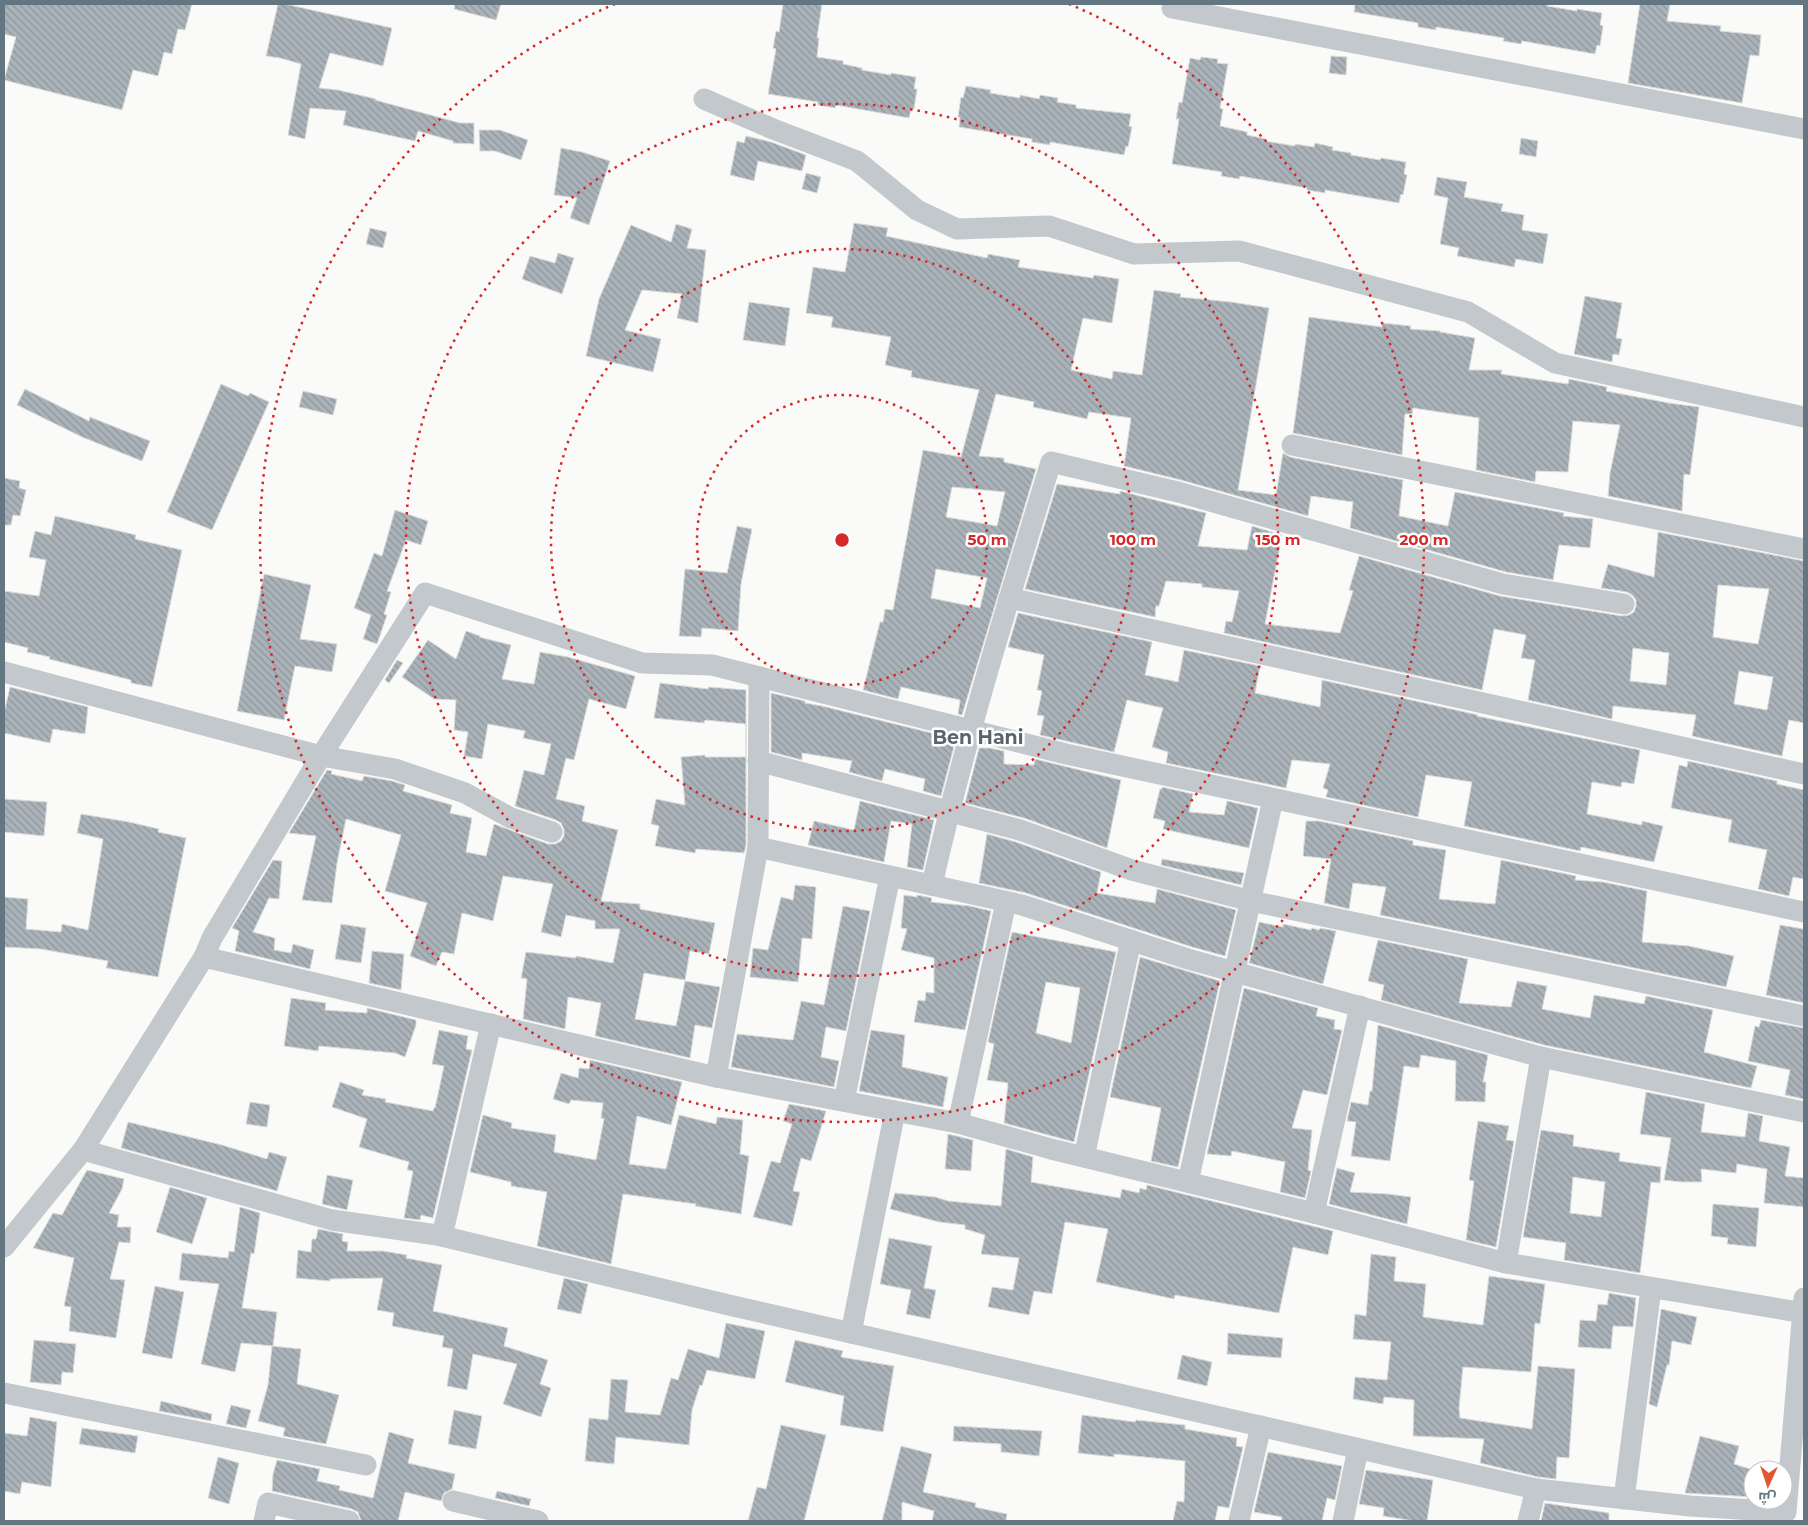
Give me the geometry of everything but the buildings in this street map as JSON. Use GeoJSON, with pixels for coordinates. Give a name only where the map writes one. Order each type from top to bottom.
{"type":"FeatureCollection","features":[{"type":"Feature","properties":{"kind":"street"},"geometry":{"type":"LineString","coordinates":[[1172,8],[1804,129]]}},
{"type":"Feature","properties":{"kind":"street"},"geometry":{"type":"LineString","coordinates":[[704,99],[773,129],[857,161],[917,210],[957,229],[1049,226],[1134,254],[1238,251],[1468,312],[1555,363],[1804,417]]}},
{"type":"Feature","properties":{"kind":"street"},"geometry":{"type":"LineString","coordinates":[[1292,445],[1804,549]]}},
{"type":"Feature","properties":{"kind":"street"},"geometry":{"type":"LineString","coordinates":[[932,885],[949,811],[971,730],[1051,462],[1178,492],[1503,584],[1624,604]]}},
{"type":"Feature","properties":{"kind":"street"},"geometry":{"type":"LineString","coordinates":[[4,1247],[83,1150],[204,957],[212,938],[321,756],[425,594],[642,663],[712,665],[1066,754],[1804,912]]}},
{"type":"Feature","properties":{"kind":"street"},"geometry":{"type":"LineString","coordinates":[[1009,598],[1804,774]]}},
{"type":"Feature","properties":{"kind":"street"},"geometry":{"type":"LineString","coordinates":[[4,672],[321,756],[395,769],[465,793],[511,818],[552,832]]}},
{"type":"Feature","properties":{"kind":"street"},"geometry":{"type":"LineString","coordinates":[[716,1077],[758,847],[759,677]]}},
{"type":"Feature","properties":{"kind":"street"},"geometry":{"type":"LineString","coordinates":[[758,761],[1020,830],[1132,870],[1250,901],[1804,1016]]}},
{"type":"Feature","properties":{"kind":"street"},"geometry":{"type":"LineString","coordinates":[[1188,1182],[1273,798]]}},
{"type":"Feature","properties":{"kind":"street"},"geometry":{"type":"LineString","coordinates":[[758,847],[1022,905],[1188,959],[1541,1057],[1804,1112]]}},
{"type":"Feature","properties":{"kind":"street"},"geometry":{"type":"LineString","coordinates":[[844,1101],[890,876]]}},
{"type":"Feature","properties":{"kind":"street"},"geometry":{"type":"LineString","coordinates":[[958,1123],[1006,902]]}},
{"type":"Feature","properties":{"kind":"street"},"geometry":{"type":"LineString","coordinates":[[1084,1157],[1131,940]]}},
{"type":"Feature","properties":{"kind":"street"},"geometry":{"type":"LineString","coordinates":[[83,1150],[332,1220],[442,1236],[851,1333],[1536,1489],[1624,1499],[1689,1514],[1791,1516],[1803,1308],[1651,1288],[1506,1263],[1314,1213],[1084,1157],[958,1123],[716,1077],[204,957]]}},
{"type":"Feature","properties":{"kind":"street"},"geometry":{"type":"LineString","coordinates":[[1314,1213],[1360,1006]]}},
{"type":"Feature","properties":{"kind":"street"},"geometry":{"type":"LineString","coordinates":[[442,1236],[492,1024]]}},
{"type":"Feature","properties":{"kind":"street"},"geometry":{"type":"LineString","coordinates":[[1506,1263],[1541,1057]]}},
{"type":"Feature","properties":{"kind":"street"},"geometry":{"type":"LineString","coordinates":[[851,1333],[895,1111]]}},
{"type":"Feature","properties":{"kind":"street"},"geometry":{"type":"LineString","coordinates":[[1624,1499],[1651,1288]]}},
{"type":"Feature","properties":{"kind":"street"},"geometry":{"type":"LineString","coordinates":[[4,1393],[366,1464]]}},
{"type":"Feature","properties":{"kind":"street"},"geometry":{"type":"LineString","coordinates":[[1239,1521],[1261,1426]]}},
{"type":"Feature","properties":{"kind":"street"},"geometry":{"type":"LineString","coordinates":[[1343,1521],[1358,1449]]}},
{"type":"Feature","properties":{"kind":"street"},"geometry":{"type":"LineString","coordinates":[[1528,1521],[1536,1489]]}},
{"type":"Feature","properties":{"kind":"street"},"geometry":{"type":"LineString","coordinates":[[453,1501],[538,1521]]}},
{"type":"Feature","properties":{"kind":"street"},"geometry":{"type":"LineString","coordinates":[[264,1521],[268,1503],[349,1521]]}},
{"type":"Feature","properties":{"kind":"district","name":"Ben Hani"},"geometry":{"type":"Point","coordinates":[978,737]}}]}
